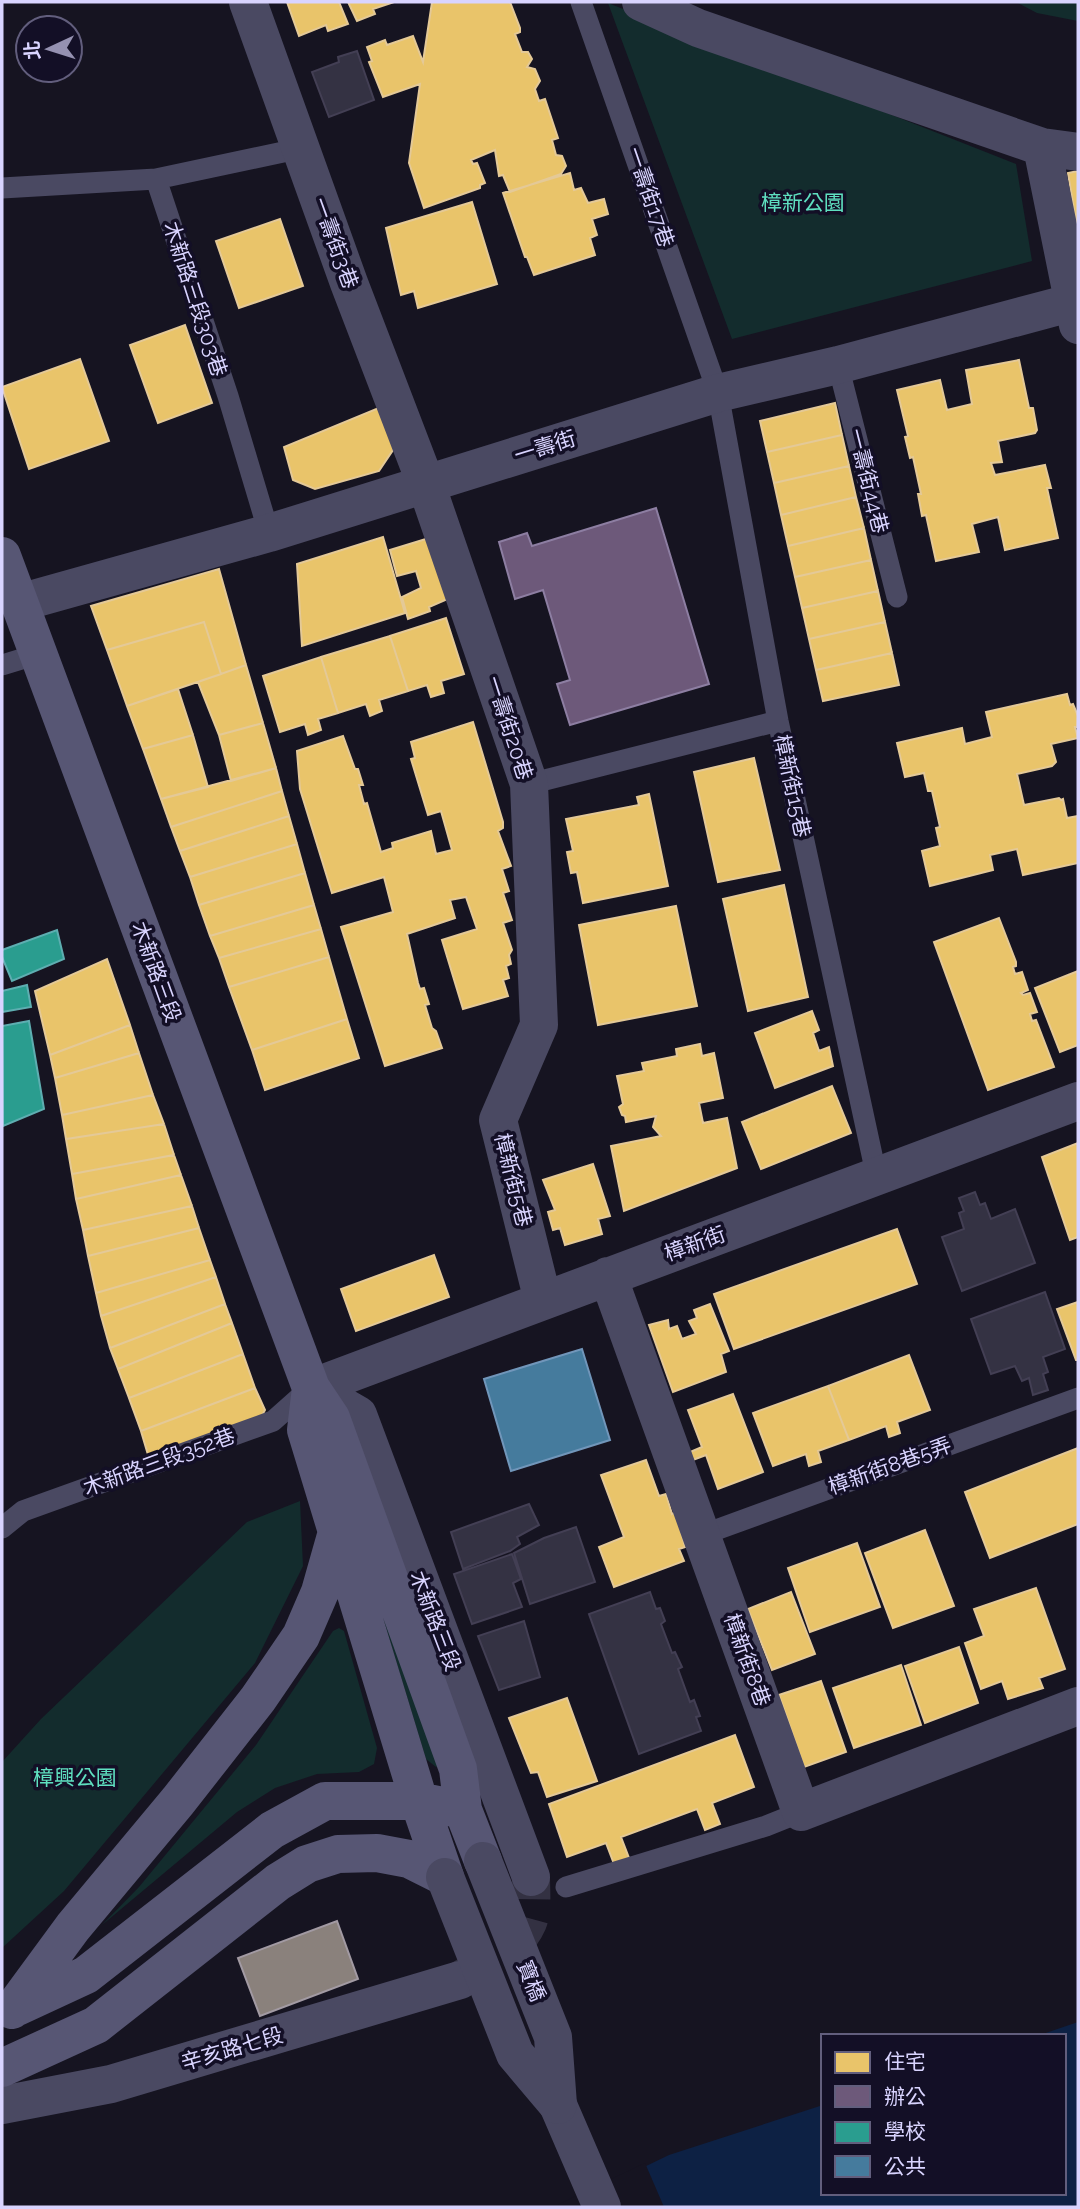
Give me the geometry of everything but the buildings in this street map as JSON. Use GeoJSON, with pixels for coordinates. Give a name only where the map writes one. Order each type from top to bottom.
{"type":"FeatureCollection","features":[{"type":"Feature","properties":{"kind":"main road","name":"木新路三段"},"geometry":{"type":"LineString","coordinates":[[2,556],[311,1388],[331,1418],[458,1769],[463,1810],[483,1861]]}},
{"type":"Feature","properties":{"kind":"main road","name":"木新路三段"},"geometry":{"type":"LineString","coordinates":[[311,1388],[306,1430],[419,1801],[445,1877]]}},
{"type":"Feature","properties":{"kind":"main road"},"geometry":{"type":"LineString","coordinates":[[7,2012],[258,1699],[301,1636],[320,1592],[337,1532]]}},
{"type":"Feature","properties":{"kind":"main road"},"geometry":{"type":"LineString","coordinates":[[7,2012],[86,1975],[272,1830],[325,1801],[419,1801],[463,1810]]}},
{"type":"Feature","properties":{"kind":"main road"},"geometry":{"type":"LineString","coordinates":[[2,2068],[96,2025],[278,1882],[307,1864],[338,1854],[377,1853],[410,1859],[445,1877]]}},
{"type":"Feature","properties":{"kind":"street","name":"一壽街3巷"},"geometry":{"type":"LineString","coordinates":[[248,2],[349,283],[426,484]]}},
{"type":"Feature","properties":{"kind":"street"},"geometry":{"type":"LineString","coordinates":[[641,2],[698,28],[1060,149],[1076,313]]}},
{"type":"Feature","properties":{"kind":"street","name":"一壽街"},"geometry":{"type":"LineString","coordinates":[[19,603],[269,534],[718,393],[1076,313]]}},
{"type":"Feature","properties":{"kind":"street","name":"一壽街20巷"},"geometry":{"type":"LineString","coordinates":[[426,484],[528,784],[539,1025]]}},
{"type":"Feature","properties":{"kind":"street","name":"樟新街5巷"},"geometry":{"type":"LineString","coordinates":[[539,1025],[498,1120],[542,1301]]}},
{"type":"Feature","properties":{"kind":"street","name":"樟新街"},"geometry":{"type":"LineString","coordinates":[[311,1388],[1078,1101]]}},
{"type":"Feature","properties":{"kind":"street","name":"樟新街8巷"},"geometry":{"type":"LineString","coordinates":[[608,1276],[801,1812]]}},
{"type":"Feature","properties":{"kind":"street","name":"木新路三段"},"geometry":{"type":"LineString","coordinates":[[311,1388],[358,1415],[549,1882]]}},
{"type":"Feature","properties":{"kind":"street"},"geometry":{"type":"LineString","coordinates":[[801,1812],[1078,1706]]}},
{"type":"Feature","properties":{"kind":"street","name":"寶橋"},"geometry":{"type":"LineString","coordinates":[[483,1861],[553,2036],[558,2105]]}},
{"type":"Feature","properties":{"kind":"street","name":"寶橋"},"geometry":{"type":"LineString","coordinates":[[445,1877],[515,2054],[558,2105],[602,2207]]}},
{"type":"Feature","properties":{"kind":"street","name":"辛亥路七段"},"geometry":{"type":"LineString","coordinates":[[2,2105],[111,2084],[460,1980]]}},
{"type":"Feature","properties":{"kind":"lane","name":"一壽街17巷"},"geometry":{"type":"LineString","coordinates":[[581,2],[718,393]]}},
{"type":"Feature","properties":{"kind":"lane"},"geometry":{"type":"LineString","coordinates":[[2,188],[156,178],[302,148]]}},
{"type":"Feature","properties":{"kind":"lane","name":"木新路三段303巷"},"geometry":{"type":"LineString","coordinates":[[156,178],[235,419],[269,534]]}},
{"type":"Feature","properties":{"kind":"lane","name":"一壽街44巷"},"geometry":{"type":"LineString","coordinates":[[838,365],[897,597]]}},
{"type":"Feature","properties":{"kind":"lane","name":"樟新街15巷"},"geometry":{"type":"LineString","coordinates":[[718,393],[778,721],[877,1178]]}},
{"type":"Feature","properties":{"kind":"lane"},"geometry":{"type":"LineString","coordinates":[[2,666],[38,654]]}},
{"type":"Feature","properties":{"kind":"lane"},"geometry":{"type":"LineString","coordinates":[[528,784],[778,721]]}},
{"type":"Feature","properties":{"kind":"lane","name":"木新路三段352巷"},"geometry":{"type":"LineString","coordinates":[[2,1528],[23,1511],[273,1421],[311,1388]]}},
{"type":"Feature","properties":{"kind":"lane","name":"樟新街8巷5弄"},"geometry":{"type":"LineString","coordinates":[[702,1535],[1078,1398]]}},
{"type":"Feature","properties":{"kind":"lane"},"geometry":{"type":"LineString","coordinates":[[549,1882],[766,1825],[801,1812]]}},
{"type":"Feature","properties":{"kind":"green space"},"geometry":{"type":"Polygon","coordinates":[[[1016,2],[1078,2],[1078,21],[1037,13],[1016,2]]]}},
{"type":"Feature","properties":{"kind":"green space","name":"樟新公園"},"geometry":{"type":"Polygon","coordinates":[[[608,3],[1016,164],[1032,261],[732,339],[608,3]]]}},
{"type":"Feature","properties":{"kind":"green space"},"geometry":{"type":"Polygon","coordinates":[[[338,1471],[441,1765],[436,1767],[426,1759],[338,1471]]]}},
{"type":"Feature","properties":{"kind":"green space","name":"樟興公園"},"geometry":{"type":"Polygon","coordinates":[[[300,1501],[303,1566],[255,1663],[64,1891],[2,1948],[2,1762],[41,1719],[247,1522],[300,1501]]]}},
{"type":"Feature","properties":{"kind":"green space"},"geometry":{"type":"Polygon","coordinates":[[[339,1628],[344,1631],[377,1748],[374,1764],[359,1772],[317,1774],[275,1788],[237,1812],[102,1925],[139,1887],[256,1745],[333,1631],[339,1628]]]}},
{"type":"Feature","properties":{"kind":"water"},"geometry":{"type":"Polygon","coordinates":[[[1078,2022],[1078,2207],[561,2207],[669,2155],[821,2106],[821,2195],[1066,2195],[1066,2034],[1043,2034],[1078,2022]]]}},
{"type":"Feature","properties":{"kind":"pier"},"geometry":{"type":"Polygon","coordinates":[[[645,2163],[664,2207],[557,2207],[559,2204],[645,2163]]]}},
{"type":"Feature","properties":{"kind":"tunnel"},"geometry":{"type":"LineString","coordinates":[[460,1980],[508,1949],[523,1932],[531,1912],[531,1877]]}}]}
